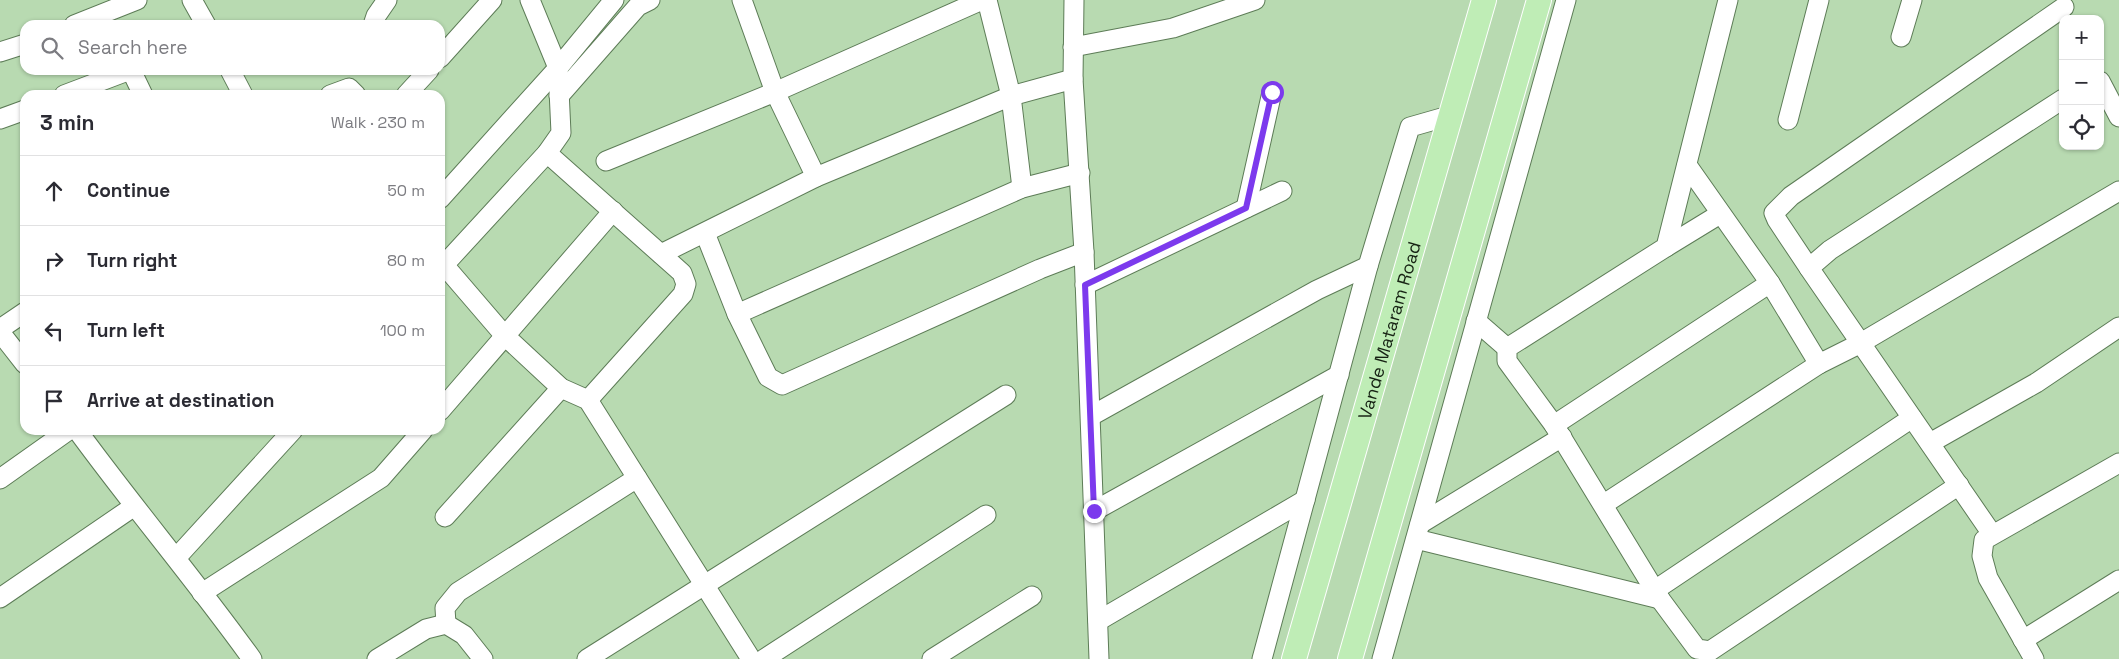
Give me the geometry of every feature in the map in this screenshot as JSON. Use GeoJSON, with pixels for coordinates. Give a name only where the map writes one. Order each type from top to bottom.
{"type":"FeatureCollection","features":[{"type":"Feature","properties":{"kind":"main road","name":"Vande Mataram Road"},"geometry":{"type":"LineString","coordinates":[[1294,659],[1484,0]]}},
{"type":"Feature","properties":{"kind":"main road"},"geometry":{"type":"LineString","coordinates":[[1350,659],[1539,0]]}},
{"type":"Feature","properties":{"kind":"street"},"geometry":{"type":"LineString","coordinates":[[107,19],[137,0]]}},
{"type":"Feature","properties":{"kind":"street"},"geometry":{"type":"LineString","coordinates":[[192,0],[203,20]]}},
{"type":"Feature","properties":{"kind":"street"},"geometry":{"type":"LineString","coordinates":[[375,20],[388,0]]}},
{"type":"Feature","properties":{"kind":"street"},"geometry":{"type":"LineString","coordinates":[[445,52],[492,0]]}},
{"type":"Feature","properties":{"kind":"street"},"geometry":{"type":"LineString","coordinates":[[445,193],[558,68],[614,0]]}},
{"type":"Feature","properties":{"kind":"street"},"geometry":{"type":"LineString","coordinates":[[742,0],[775,92],[816,177]]}},
{"type":"Feature","properties":{"kind":"street"},"geometry":{"type":"LineString","coordinates":[[606,161],[775,92],[982,0]]}},
{"type":"Feature","properties":{"kind":"street"},"geometry":{"type":"LineString","coordinates":[[987,0],[1010,96],[1022,188]]}},
{"type":"Feature","properties":{"kind":"street"},"geometry":{"type":"LineString","coordinates":[[1074,0],[1073,79],[1084,252],[1099,659]]}},
{"type":"Feature","properties":{"kind":"street"},"geometry":{"type":"LineString","coordinates":[[1074,47],[1173,28],[1255,0]]}},
{"type":"Feature","properties":{"kind":"street"},"geometry":{"type":"LineString","coordinates":[[1382,659],[1566,0]]}},
{"type":"Feature","properties":{"kind":"street"},"geometry":{"type":"LineString","coordinates":[[1666,247],[1728,0]]}},
{"type":"Feature","properties":{"kind":"street"},"geometry":{"type":"LineString","coordinates":[[1788,120],[1819,0]]}},
{"type":"Feature","properties":{"kind":"street"},"geometry":{"type":"LineString","coordinates":[[1901,37],[1912,0]]}},
{"type":"Feature","properties":{"kind":"street"},"geometry":{"type":"LineString","coordinates":[[445,262],[547,152],[561,133],[558,68],[531,1]]}},
{"type":"Feature","properties":{"kind":"street"},"geometry":{"type":"LineString","coordinates":[[559,96],[644,2]]}},
{"type":"Feature","properties":{"kind":"street"},"geometry":{"type":"LineString","coordinates":[[1992,534],[1930,442],[1859,344],[1774,213],[1791,196],[2065,8]]}},
{"type":"Feature","properties":{"kind":"street"},"geometry":{"type":"LineString","coordinates":[[0,52],[20,46]]}},
{"type":"Feature","properties":{"kind":"street"},"geometry":{"type":"LineString","coordinates":[[77,90],[118,75]]}},
{"type":"Feature","properties":{"kind":"street"},"geometry":{"type":"LineString","coordinates":[[133,75],[141,90]]}},
{"type":"Feature","properties":{"kind":"street"},"geometry":{"type":"LineString","coordinates":[[233,75],[240,90]]}},
{"type":"Feature","properties":{"kind":"street"},"geometry":{"type":"LineString","coordinates":[[409,90],[420,75]]}},
{"type":"Feature","properties":{"kind":"street"},"geometry":{"type":"LineString","coordinates":[[661,254],[816,177],[1010,96],[1073,79]]}},
{"type":"Feature","properties":{"kind":"street"},"geometry":{"type":"LineString","coordinates":[[2104,89],[2119,117]]}},
{"type":"Feature","properties":{"kind":"street"},"geometry":{"type":"LineString","coordinates":[[1246,208],[1272,92]]}},
{"type":"Feature","properties":{"kind":"street"},"geometry":{"type":"LineString","coordinates":[[1809,268],[1830,250],[2059,102]]}},
{"type":"Feature","properties":{"kind":"street"},"geometry":{"type":"LineString","coordinates":[[0,119],[20,112]]}},
{"type":"Feature","properties":{"kind":"street"},"geometry":{"type":"LineString","coordinates":[[1262,659],[1368,266],[1410,127],[1452,115]]}},
{"type":"Feature","properties":{"kind":"street"},"geometry":{"type":"LineString","coordinates":[[547,152],[682,273],[686,284],[683,294],[588,400]]}},
{"type":"Feature","properties":{"kind":"street"},"geometry":{"type":"LineString","coordinates":[[1687,165],[1770,284],[1819,364]]}},
{"type":"Feature","properties":{"kind":"street"},"geometry":{"type":"LineString","coordinates":[[737,314],[1022,188],[1080,173]]}},
{"type":"Feature","properties":{"kind":"street"},"geometry":{"type":"LineString","coordinates":[[1085,285],[1282,191]]}},
{"type":"Feature","properties":{"kind":"street"},"geometry":{"type":"LineString","coordinates":[[1604,504],[1819,364],[1859,344],[2119,191]]}},
{"type":"Feature","properties":{"kind":"street"},"geometry":{"type":"LineString","coordinates":[[445,405],[614,212]]}},
{"type":"Feature","properties":{"kind":"street"},"geometry":{"type":"LineString","coordinates":[[1507,348],[1720,214]]}},
{"type":"Feature","properties":{"kind":"street"},"geometry":{"type":"LineString","coordinates":[[705,233],[737,314],[768,377],[782,385],[1040,269],[1084,252]]}},
{"type":"Feature","properties":{"kind":"street"},"geometry":{"type":"LineString","coordinates":[[1090,416],[1317,290],[1368,266]]}},
{"type":"Feature","properties":{"kind":"street"},"geometry":{"type":"LineString","coordinates":[[445,270],[505,336],[561,388],[588,400],[750,659]]}},
{"type":"Feature","properties":{"kind":"street"},"geometry":{"type":"LineString","coordinates":[[1418,532],[1558,431],[1770,284]]}},
{"type":"Feature","properties":{"kind":"street"},"geometry":{"type":"LineString","coordinates":[[20,318],[2,338],[20,358]]}},
{"type":"Feature","properties":{"kind":"street"},"geometry":{"type":"LineString","coordinates":[[1476,321],[1507,348],[1507,361],[1558,431],[1604,504],[1657,595],[1697,649],[1710,651],[1959,486]]}},
{"type":"Feature","properties":{"kind":"street"},"geometry":{"type":"LineString","coordinates":[[1930,442],[2036,384],[2119,327]]}},
{"type":"Feature","properties":{"kind":"street"},"geometry":{"type":"LineString","coordinates":[[1094,511],[1339,375]]}},
{"type":"Feature","properties":{"kind":"street"},"geometry":{"type":"LineString","coordinates":[[445,517],[561,388]]}},
{"type":"Feature","properties":{"kind":"street"},"geometry":{"type":"LineString","coordinates":[[587,659],[1006,395]]}},
{"type":"Feature","properties":{"kind":"street"},"geometry":{"type":"LineString","coordinates":[[1418,532],[1657,595],[1912,418]]}},
{"type":"Feature","properties":{"kind":"street"},"geometry":{"type":"LineString","coordinates":[[0,479],[62,435]]}},
{"type":"Feature","properties":{"kind":"street"},"geometry":{"type":"LineString","coordinates":[[81,435],[133,506],[176,557],[252,659]]}},
{"type":"Feature","properties":{"kind":"street"},"geometry":{"type":"LineString","coordinates":[[176,557],[283,435]]}},
{"type":"Feature","properties":{"kind":"street"},"geometry":{"type":"LineString","coordinates":[[202,593],[381,478],[419,435]]}},
{"type":"Feature","properties":{"kind":"street"},"geometry":{"type":"LineString","coordinates":[[2034,659],[1988,578],[1982,556],[1984,540],[2119,463]]}},
{"type":"Feature","properties":{"kind":"street"},"geometry":{"type":"LineString","coordinates":[[446,624],[445,608],[458,592],[636,478]]}},
{"type":"Feature","properties":{"kind":"street"},"geometry":{"type":"LineString","coordinates":[[1098,621],[1305,500]]}},
{"type":"Feature","properties":{"kind":"street"},"geometry":{"type":"LineString","coordinates":[[0,598],[133,506]]}},
{"type":"Feature","properties":{"kind":"street"},"geometry":{"type":"LineString","coordinates":[[764,659],[986,515]]}},
{"type":"Feature","properties":{"kind":"street"},"geometry":{"type":"LineString","coordinates":[[2023,640],[2119,580]]}},
{"type":"Feature","properties":{"kind":"street"},"geometry":{"type":"LineString","coordinates":[[932,659],[1032,596]]}},
{"type":"Feature","properties":{"kind":"street"},"geometry":{"type":"LineString","coordinates":[[377,659],[426,629],[446,624],[464,635],[483,659]]}},
{"type":"Feature","properties":{"kind":"route"},"geometry":{"type":"LineString","coordinates":[[1094,511],[1085,285],[1246,208],[1272,92]]}}]}
